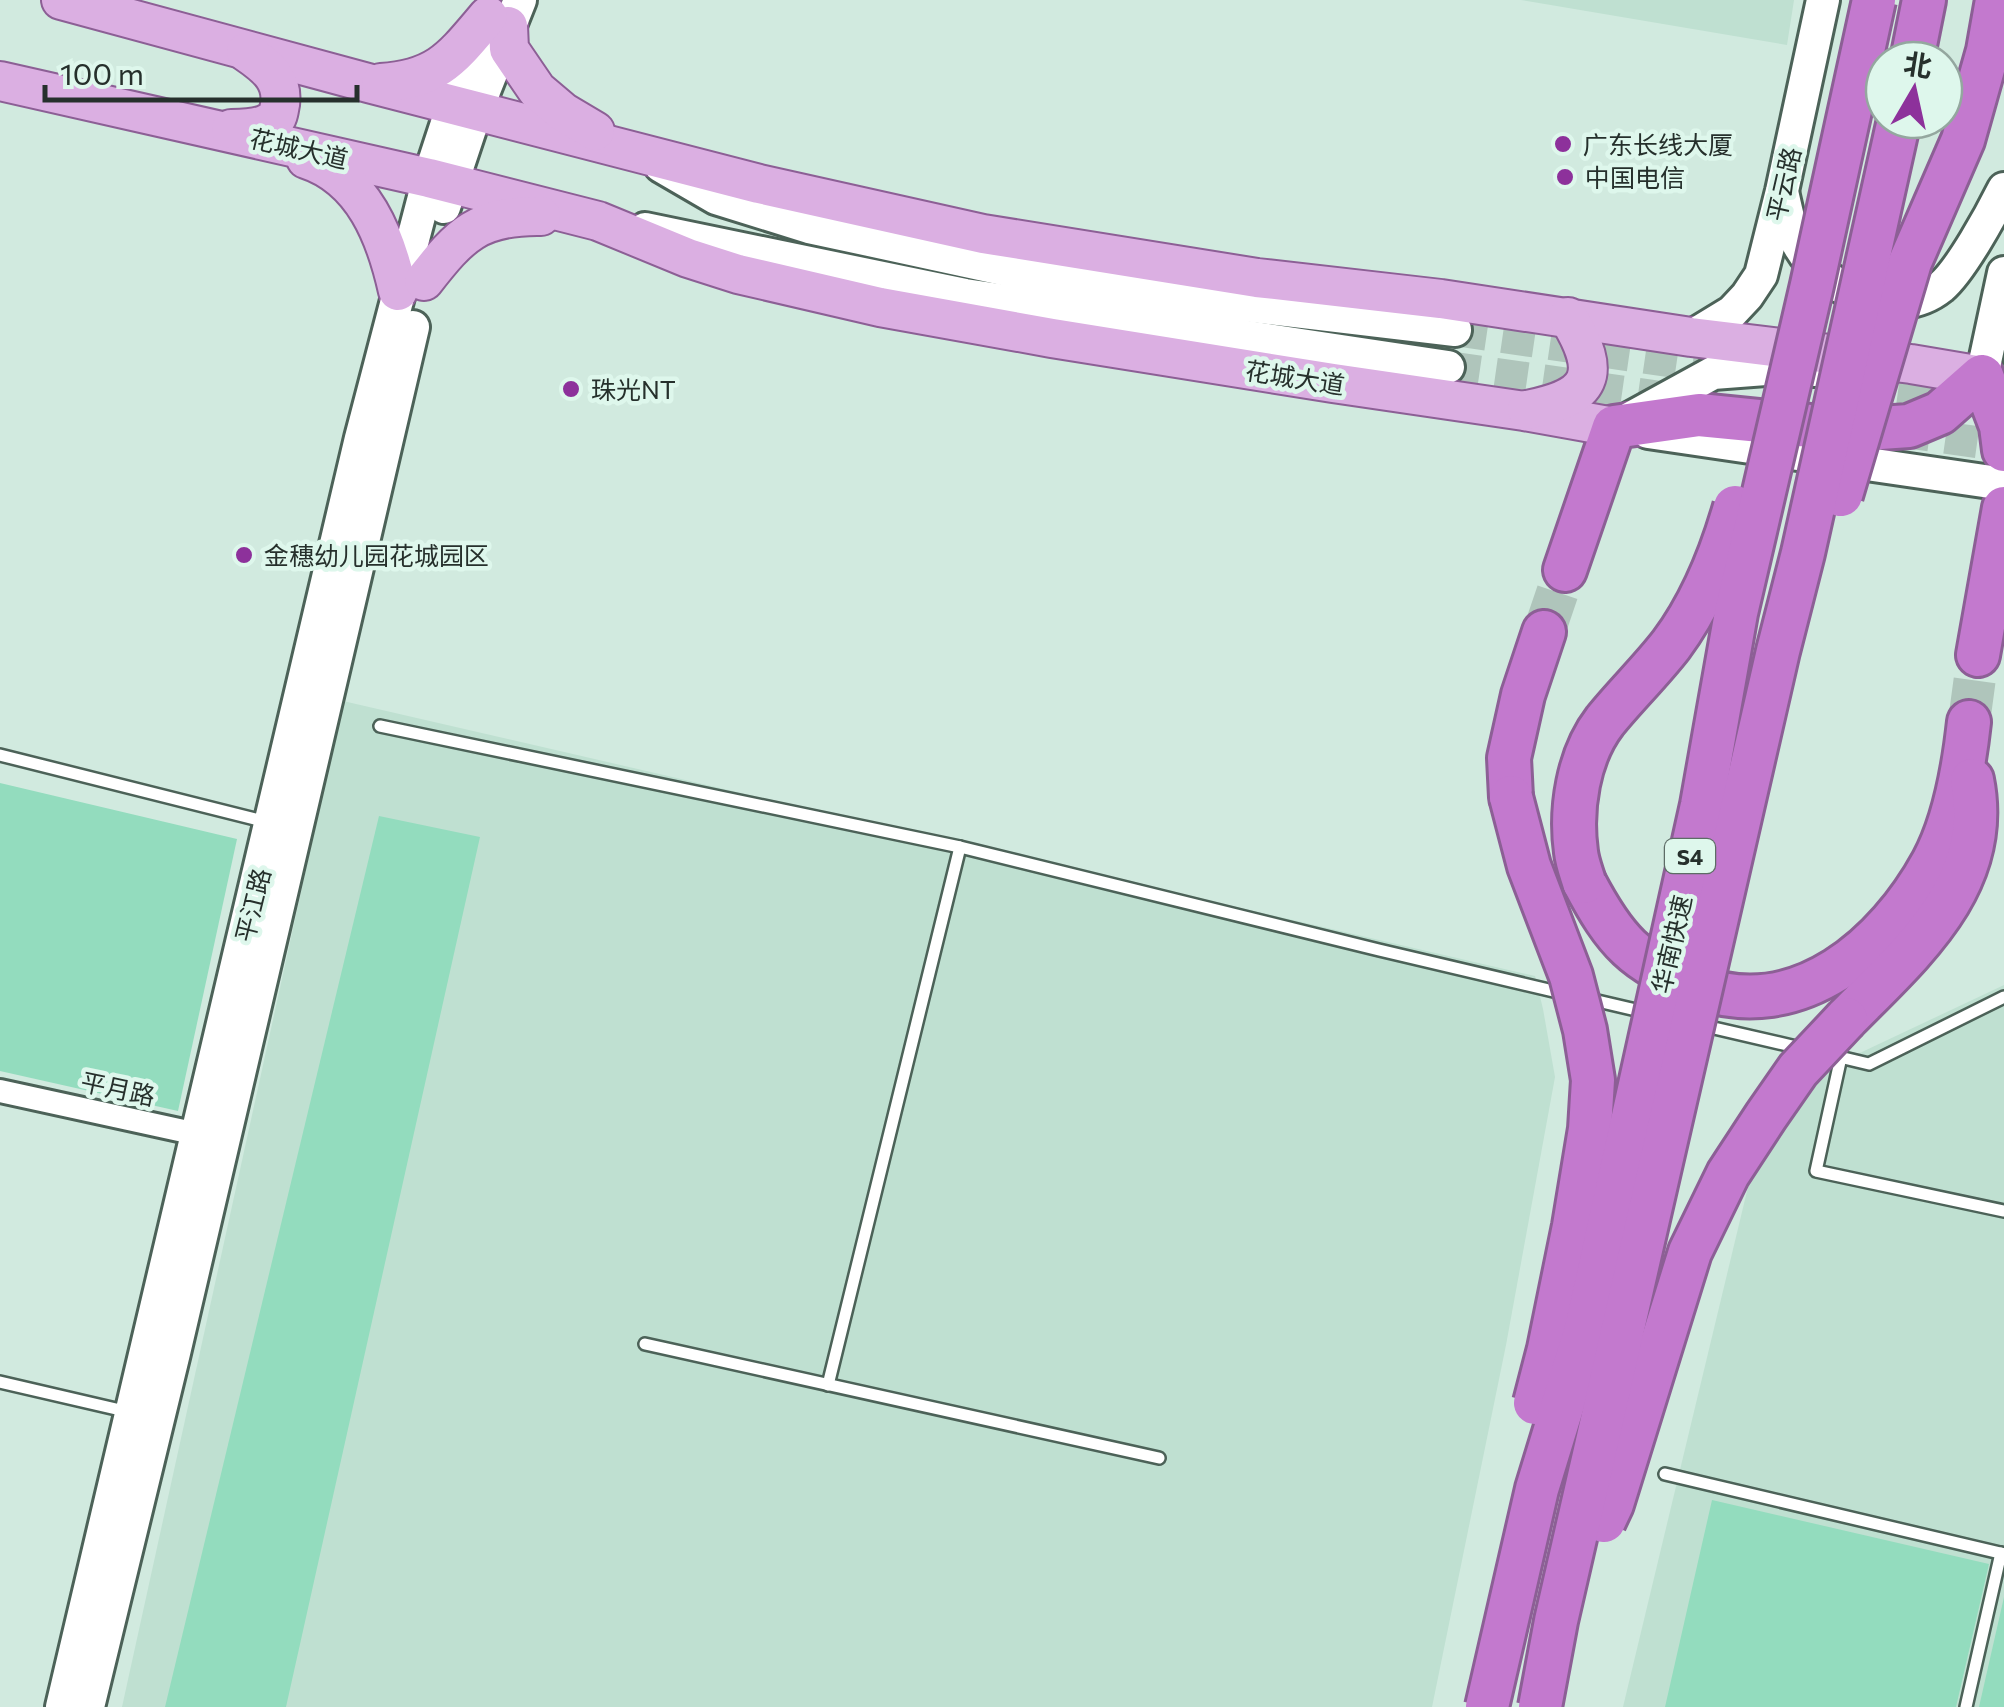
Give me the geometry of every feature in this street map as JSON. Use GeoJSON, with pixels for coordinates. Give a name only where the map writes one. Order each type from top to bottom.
{"type":"FeatureCollection","features":[{"type":"Feature","properties":{"kind":"highway","name":"华南快速"},"geometry":{"type":"LineString","coordinates":[[1487,1707],[1538,1489],[1586,1329],[1702,805],[1736,613],[1874,0]]}},
{"type":"Feature","properties":{"kind":"highway"},"geometry":{"type":"LineString","coordinates":[[1916,40],[1924,0]]}},
{"type":"Feature","properties":{"kind":"highway"},"geometry":{"type":"LineString","coordinates":[[1755,757],[1839,500],[1910,262],[1964,140],[1997,0]]}},
{"type":"Feature","properties":{"kind":"highway","name":"华南快速"},"geometry":{"type":"LineString","coordinates":[[1540,1707],[1556,1621],[1894,140]]}},
{"type":"Feature","properties":{"kind":"highway"},"geometry":{"type":"LineString","coordinates":[[1556,1621],[1612,1504],[1690,1252],[1728,1174],[1798,1070],[1843,1038],[1947,906],[1976,840],[1968,736],[1951,816],[1934,860],[1910,898],[1874,942],[1853,960],[1821,980],[1778,994],[1713,992],[1648,964],[1627,948],[1604,920],[1584,882],[1576,854],[1574,821],[1586,756],[1603,724],[1692,615],[1724,545],[1778,360],[1812,285]]}},
{"type":"Feature","properties":{"kind":"highway"},"geometry":{"type":"LineString","coordinates":[[1565,570],[1614,427],[1699,415],[1851,430],[1909,426],[1940,413],[1993,377],[2004,450]]}},
{"type":"Feature","properties":{"kind":"highway"},"geometry":{"type":"LineString","coordinates":[[1978,655],[2004,508]]}},
{"type":"Feature","properties":{"kind":"highway"},"geometry":{"type":"LineString","coordinates":[[1504,1632],[1514,1484],[1549,1348],[1574,1226],[1590,1130],[1593,1080],[1572,976],[1528,866],[1511,797],[1509,758],[1523,695],[1544,632]]}},
{"type":"Feature","properties":{"kind":"main road"},"geometry":{"type":"LineString","coordinates":[[61,0],[637,153],[824,200],[983,234],[1257,278],[1440,299],[1993,377]]}},
{"type":"Feature","properties":{"kind":"main road"},"geometry":{"type":"LineString","coordinates":[[368,83],[396,82],[428,74],[503,10]]}},
{"type":"Feature","properties":{"kind":"main road"},"geometry":{"type":"LineString","coordinates":[[503,10],[509,49],[537,90],[584,125],[637,153]]}},
{"type":"Feature","properties":{"kind":"main road"},"geometry":{"type":"LineString","coordinates":[[218,130],[267,125],[276,118],[281,104],[275,75],[243,50]]}},
{"type":"Feature","properties":{"kind":"main road","name":"花城大道"},"geometry":{"type":"LineString","coordinates":[[0,81],[598,220],[722,269],[880,307],[1332,384],[1614,427]]}},
{"type":"Feature","properties":{"kind":"main road"},"geometry":{"type":"LineString","coordinates":[[218,130],[323,164],[363,200],[378,224],[390,256],[411,286],[467,233],[482,224],[515,216],[598,220]]}},
{"type":"Feature","properties":{"kind":"main road"},"geometry":{"type":"LineString","coordinates":[[1524,411],[1570,397],[1588,376],[1587,351],[1568,317]]}},
{"type":"Feature","properties":{"kind":"street","name":"平云路"},"geometry":{"type":"LineString","coordinates":[[1690,337],[1732,312],[1762,274],[1824,0]]}},
{"type":"Feature","properties":{"kind":"street","name":"平江路"},"geometry":{"type":"LineString","coordinates":[[88,1707],[211,1137],[272,823],[440,181],[503,10]]}},
{"type":"Feature","properties":{"kind":"street"},"geometry":{"type":"LineString","coordinates":[[637,153],[716,198],[849,237],[1134,292],[1455,330]]}},
{"type":"Feature","properties":{"kind":"street"},"geometry":{"type":"LineString","coordinates":[[1782,191],[1796,241],[1829,281],[1867,297],[1904,302],[1938,290],[1956,272],[2004,189]]}},
{"type":"Feature","properties":{"kind":"street","name":"花城大道"},"geometry":{"type":"LineString","coordinates":[[598,220],[965,295],[1448,368]]}},
{"type":"Feature","properties":{"kind":"street"},"geometry":{"type":"LineString","coordinates":[[1993,377],[2004,273]]}},
{"type":"Feature","properties":{"kind":"street","name":"平江路"},"geometry":{"type":"LineString","coordinates":[[62,1707],[133,1413],[211,1137],[370,503],[411,286]]}},
{"type":"Feature","properties":{"kind":"street","name":"花城大道"},"geometry":{"type":"LineString","coordinates":[[1614,427],[2004,484]]}},
{"type":"Feature","properties":{"kind":"street","name":"平月路"},"geometry":{"type":"LineString","coordinates":[[0,1090],[211,1137]]}},
{"type":"Feature","properties":{"kind":"lane"},"geometry":{"type":"LineString","coordinates":[[380,726],[960,847],[1668,1017]]}},
{"type":"Feature","properties":{"kind":"lane"},"geometry":{"type":"LineString","coordinates":[[0,755],[272,823]]}},
{"type":"Feature","properties":{"kind":"lane"},"geometry":{"type":"LineString","coordinates":[[828,1385],[960,847]]}},
{"type":"Feature","properties":{"kind":"lane"},"geometry":{"type":"LineString","coordinates":[[1687,1022],[1843,1038],[1870,1064],[2004,997]]}},
{"type":"Feature","properties":{"kind":"lane"},"geometry":{"type":"LineString","coordinates":[[1843,1038],[1816,1171],[2004,1211]]}},
{"type":"Feature","properties":{"kind":"lane"},"geometry":{"type":"LineString","coordinates":[[645,1344],[1159,1458]]}},
{"type":"Feature","properties":{"kind":"lane"},"geometry":{"type":"LineString","coordinates":[[0,1382],[133,1413]]}},
{"type":"Feature","properties":{"kind":"lane"},"geometry":{"type":"LineString","coordinates":[[1665,1474],[2003,1553],[1966,1707]]}},
{"type":"Feature","properties":{"kind":"shaded area"},"geometry":{"type":"Polygon","coordinates":[[[1521,0],[1794,0],[1787,45],[1521,0]]]}},
{"type":"Feature","properties":{"kind":"shaded area"},"geometry":{"type":"Polygon","coordinates":[[[343,701],[1535,976],[1555,1077],[1506,1345],[1432,1707],[122,1707],[343,701]]]}},
{"type":"Feature","properties":{"kind":"shaded area"},"geometry":{"type":"Polygon","coordinates":[[[2004,985],[2004,1707],[1623,1707],[1748,1187],[1771,1141],[1828,1068],[2004,985]]]}},
{"type":"Feature","properties":{"kind":"green space"},"geometry":{"type":"Polygon","coordinates":[[[0,783],[237,839],[178,1111],[0,1071],[0,783]]]}},
{"type":"Feature","properties":{"kind":"green space"},"geometry":{"type":"Polygon","coordinates":[[[379,816],[480,837],[286,1707],[165,1707],[379,816]]]}},
{"type":"Feature","properties":{"kind":"green space"},"geometry":{"type":"Polygon","coordinates":[[[1712,1500],[1989,1564],[1956,1707],[1665,1707],[1712,1500]]]}},
{"type":"Feature","properties":{"kind":"green space"},"geometry":{"type":"Polygon","coordinates":[[[2004,1597],[2004,1707],[1979,1707],[2004,1597]]]}},
{"type":"Feature","properties":{"kind":"tunnel"},"geometry":{"type":"LineString","coordinates":[[1455,330],[1737,371]]}},
{"type":"Feature","properties":{"kind":"tunnel"},"geometry":{"type":"LineString","coordinates":[[1448,367],[1681,400]]}},
{"type":"Feature","properties":{"kind":"tunnel"},"geometry":{"type":"LineString","coordinates":[[1850,388],[1965,404]]}},
{"type":"Feature","properties":{"kind":"tunnel"},"geometry":{"type":"LineString","coordinates":[[1898,431],[2004,446]]}},
{"type":"Feature","properties":{"kind":"tunnel"},"geometry":{"type":"LineString","coordinates":[[1544,632],[1565,570]]}},
{"type":"Feature","properties":{"kind":"tunnel"},"geometry":{"type":"LineString","coordinates":[[1969,722],[1978,655]]}},
{"type":"Feature","properties":{"kind":"place","name":"广东长线大厦"},"geometry":{"type":"Point","coordinates":[1563,144]}},
{"type":"Feature","properties":{"kind":"place","name":"中国电信"},"geometry":{"type":"Point","coordinates":[1565,177]}},
{"type":"Feature","properties":{"kind":"place","name":"珠光NT"},"geometry":{"type":"Point","coordinates":[571,389]}},
{"type":"Feature","properties":{"kind":"place","name":"金穗幼儿园花城园区"},"geometry":{"type":"Point","coordinates":[244,555]}}]}
